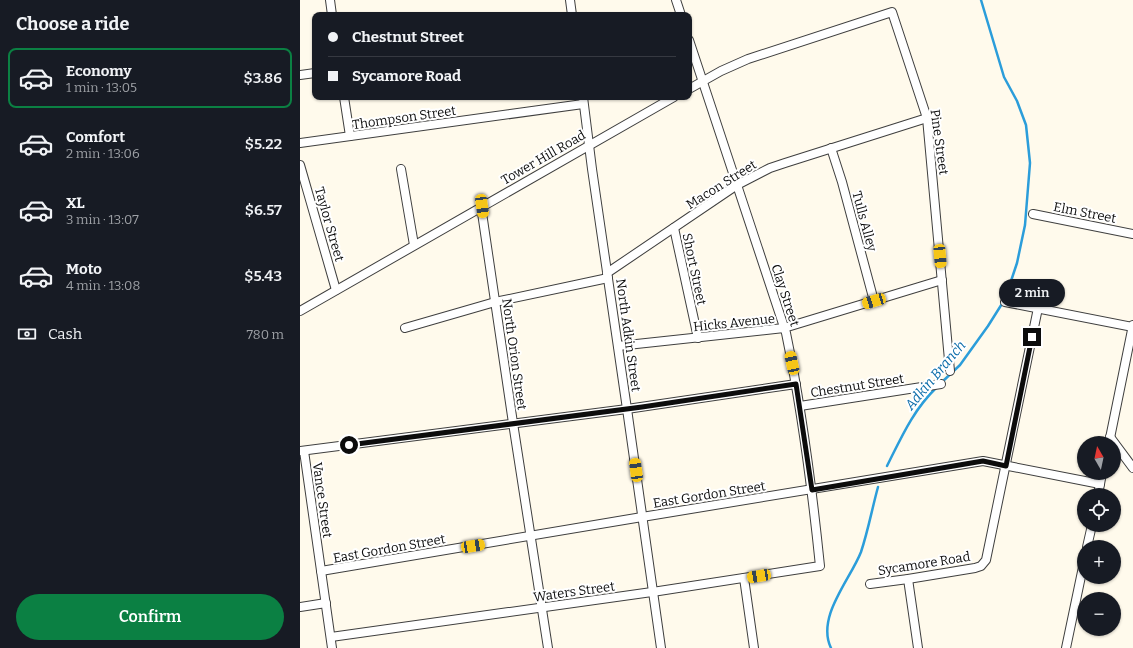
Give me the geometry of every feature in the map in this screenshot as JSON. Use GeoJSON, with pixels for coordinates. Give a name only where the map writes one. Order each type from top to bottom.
{"type":"FeatureCollection","features":[{"type":"Feature","properties":{"kind":"street"},"geometry":{"type":"LineString","coordinates":[[330,0],[332,12]]}},
{"type":"Feature","properties":{"kind":"street"},"geometry":{"type":"LineString","coordinates":[[570,0],[572,12]]}},
{"type":"Feature","properties":{"kind":"street"},"geometry":{"type":"LineString","coordinates":[[676,0],[680,12]]}},
{"type":"Feature","properties":{"kind":"street","name":"Pine Street"},"geometry":{"type":"LineString","coordinates":[[703,81],[748,59],[892,12],[927,118],[942,280]]}},
{"type":"Feature","properties":{"kind":"street","name":"Clay Street"},"geometry":{"type":"LineString","coordinates":[[692,49],[784,328],[800,406],[812,490],[820,566]]}},
{"type":"Feature","properties":{"kind":"street"},"geometry":{"type":"LineString","coordinates":[[300,75],[312,73]]}},
{"type":"Feature","properties":{"kind":"street"},"geometry":{"type":"LineString","coordinates":[[692,87],[703,81]]}},
{"type":"Feature","properties":{"kind":"street"},"geometry":{"type":"LineString","coordinates":[[344,100],[350,136]]}},
{"type":"Feature","properties":{"kind":"street","name":"Thompson Street"},"geometry":{"type":"LineString","coordinates":[[300,143],[583,100]]}},
{"type":"Feature","properties":{"kind":"street","name":"North Adkin Street"},"geometry":{"type":"LineString","coordinates":[[583,100],[661,648]]}},
{"type":"Feature","properties":{"kind":"street","name":"Tower Hill Road"},"geometry":{"type":"LineString","coordinates":[[300,311],[669,100]]}},
{"type":"Feature","properties":{"kind":"street","name":"Macon Street"},"geometry":{"type":"LineString","coordinates":[[405,328],[495,302],[608,276],[737,185],[770,168],[927,118]]}},
{"type":"Feature","properties":{"kind":"street","name":"Tulls Alley"},"geometry":{"type":"LineString","coordinates":[[831,148],[842,182],[874,301]]}},
{"type":"Feature","properties":{"kind":"street","name":"Taylor Street"},"geometry":{"type":"LineString","coordinates":[[300,165],[336,290]]}},
{"type":"Feature","properties":{"kind":"street"},"geometry":{"type":"LineString","coordinates":[[401,169],[414,245]]}},
{"type":"Feature","properties":{"kind":"street","name":"North Orion Street"},"geometry":{"type":"LineString","coordinates":[[482,206],[512,423],[548,648]]}},
{"type":"Feature","properties":{"kind":"street","name":"Elm Street"},"geometry":{"type":"LineString","coordinates":[[1033,214],[1133,234]]}},
{"type":"Feature","properties":{"kind":"street","name":"Short Street"},"geometry":{"type":"LineString","coordinates":[[674,228],[698,338]]}},
{"type":"Feature","properties":{"kind":"street"},"geometry":{"type":"LineString","coordinates":[[942,280],[950,371]]}},
{"type":"Feature","properties":{"kind":"street","name":"Hicks Avenue"},"geometry":{"type":"LineString","coordinates":[[618,346],[784,328],[942,280]]}},
{"type":"Feature","properties":{"kind":"street"},"geometry":{"type":"LineString","coordinates":[[1005,302],[1038,308],[1132,330],[1110,436]]}},
{"type":"Feature","properties":{"kind":"street","name":"Sycamore Road"},"geometry":{"type":"LineString","coordinates":[[870,584],[976,568],[981,566],[986,560],[1038,308]]}},
{"type":"Feature","properties":{"kind":"street","name":"Chestnut Street"},"geometry":{"type":"LineString","coordinates":[[302,451],[796,384]]}},
{"type":"Feature","properties":{"kind":"street","name":"Chestnut Street"},"geometry":{"type":"LineString","coordinates":[[800,406],[941,384]]}},
{"type":"Feature","properties":{"kind":"street","name":"Vance Street"},"geometry":{"type":"LineString","coordinates":[[302,451],[332,648]]}},
{"type":"Feature","properties":{"kind":"street"},"geometry":{"type":"LineString","coordinates":[[1121,454],[1133,468]]}},
{"type":"Feature","properties":{"kind":"street","name":"East Gordon Street"},"geometry":{"type":"LineString","coordinates":[[321,571],[983,461],[1100,484]]}},
{"type":"Feature","properties":{"kind":"street"},"geometry":{"type":"LineString","coordinates":[[1099,488],[1101,480]]}},
{"type":"Feature","properties":{"kind":"street","name":"Waters Street"},"geometry":{"type":"LineString","coordinates":[[330,637],[653,592],[820,566]]}},
{"type":"Feature","properties":{"kind":"street"},"geometry":{"type":"LineString","coordinates":[[744,578],[754,648]]}},
{"type":"Feature","properties":{"kind":"street"},"geometry":{"type":"LineString","coordinates":[[908,579],[918,648]]}},
{"type":"Feature","properties":{"kind":"street"},"geometry":{"type":"LineString","coordinates":[[1066,648],[1079,584]]}},
{"type":"Feature","properties":{"kind":"street"},"geometry":{"type":"LineString","coordinates":[[300,607],[326,603]]}},
{"type":"Feature","properties":{"kind":"waterway","name":"Adkin Branch"},"geometry":{"type":"LineString","coordinates":[[942,382],[960,365],[1005,299],[1017,263],[1025,225],[1030,163],[1026,125],[1017,101],[1004,77],[981,0]]}},
{"type":"Feature","properties":{"kind":"waterway","name":"Adkin Branch"},"geometry":{"type":"LineString","coordinates":[[887,466],[914,415],[937,387]]}},
{"type":"Feature","properties":{"kind":"waterway","name":"Adkin Branch"},"geometry":{"type":"LineString","coordinates":[[831,648],[828,636],[828,624],[831,611],[861,552],[878,487]]}},
{"type":"Feature","properties":{"kind":"route"},"geometry":{"type":"LineString","coordinates":[[349,445],[642,407],[796,384],[812,490],[983,461],[1006,466],[1032,337]]}}]}
